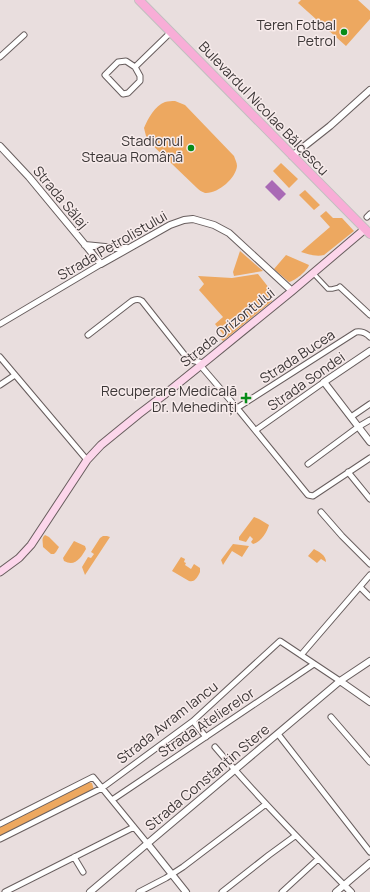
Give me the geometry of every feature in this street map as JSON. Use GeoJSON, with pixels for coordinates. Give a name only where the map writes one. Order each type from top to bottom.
{"type":"FeatureCollection","features":[{"type":"Feature","properties":{"kind":"main road","name":"Bulevardul Nicolae Bălcescu"},"geometry":{"type":"LineString","coordinates":[[139,0],[367,232]]}},
{"type":"Feature","properties":{"kind":"main road","name":"Strada Orizontului"},"geometry":{"type":"LineString","coordinates":[[0,572],[19,558],[31,545],[87,460],[101,445],[292,291],[313,272],[367,232]]}},
{"type":"Feature","properties":{"kind":"street"},"geometry":{"type":"LineString","coordinates":[[135,67],[171,32]]}},
{"type":"Feature","properties":{"kind":"street"},"geometry":{"type":"LineString","coordinates":[[0,57],[24,35]]}},
{"type":"Feature","properties":{"kind":"street"},"geometry":{"type":"LineString","coordinates":[[126,61],[135,67],[140,76],[140,81],[128,93],[123,94],[105,75],[118,62],[126,61]]}},
{"type":"Feature","properties":{"kind":"street"},"geometry":{"type":"LineString","coordinates":[[292,156],[330,126],[370,90]]}},
{"type":"Feature","properties":{"kind":"street","name":"Strada Sălaj"},"geometry":{"type":"LineString","coordinates":[[0,146],[29,176],[101,264]]}},
{"type":"Feature","properties":{"kind":"street","name":"Strada Petrolistului"},"geometry":{"type":"LineString","coordinates":[[0,324],[101,264],[164,229],[180,221],[193,219],[208,222],[223,228],[235,237],[292,291]]}},
{"type":"Feature","properties":{"kind":"street"},"geometry":{"type":"LineString","coordinates":[[85,245],[120,248],[131,247]]}},
{"type":"Feature","properties":{"kind":"street"},"geometry":{"type":"LineString","coordinates":[[313,272],[328,289],[340,287],[370,315]]}},
{"type":"Feature","properties":{"kind":"street"},"geometry":{"type":"LineString","coordinates":[[88,335],[132,301],[137,299],[142,301],[187,358],[202,364],[308,495],[313,496],[370,458]]}},
{"type":"Feature","properties":{"kind":"street","name":"Strada Bucea"},"geometry":{"type":"LineString","coordinates":[[238,408],[356,332],[363,332],[370,337]]}},
{"type":"Feature","properties":{"kind":"street","name":"Strada Sondei"},"geometry":{"type":"LineString","coordinates":[[256,430],[370,351]]}},
{"type":"Feature","properties":{"kind":"street"},"geometry":{"type":"LineString","coordinates":[[0,357],[87,460]]}},
{"type":"Feature","properties":{"kind":"street"},"geometry":{"type":"LineString","coordinates":[[0,385],[15,375]]}},
{"type":"Feature","properties":{"kind":"street"},"geometry":{"type":"LineString","coordinates":[[324,382],[370,442]]}},
{"type":"Feature","properties":{"kind":"street"},"geometry":{"type":"LineString","coordinates":[[351,417],[370,404]]}},
{"type":"Feature","properties":{"kind":"street"},"geometry":{"type":"LineString","coordinates":[[308,464],[358,427],[370,420]]}},
{"type":"Feature","properties":{"kind":"street"},"geometry":{"type":"LineString","coordinates":[[348,472],[370,499]]}},
{"type":"Feature","properties":{"kind":"street"},"geometry":{"type":"LineString","coordinates":[[320,512],[370,564]]}},
{"type":"Feature","properties":{"kind":"street"},"geometry":{"type":"LineString","coordinates":[[370,575],[301,655],[370,702]]}},
{"type":"Feature","properties":{"kind":"street"},"geometry":{"type":"LineString","coordinates":[[360,587],[370,597]]}},
{"type":"Feature","properties":{"kind":"street","name":"Strada Avram Iancu"},"geometry":{"type":"LineString","coordinates":[[0,839],[102,788],[192,721],[280,641],[301,655]]}},
{"type":"Feature","properties":{"kind":"street","name":"Strada Constantin Stere"},"geometry":{"type":"LineString","coordinates":[[90,892],[340,682],[370,661]]}},
{"type":"Feature","properties":{"kind":"street","name":"Strada Atelierelor"},"geometry":{"type":"LineString","coordinates":[[112,800],[314,664]]}},
{"type":"Feature","properties":{"kind":"street"},"geometry":{"type":"LineString","coordinates":[[331,717],[370,762]]}},
{"type":"Feature","properties":{"kind":"street"},"geometry":{"type":"LineString","coordinates":[[192,721],[206,737]]}},
{"type":"Feature","properties":{"kind":"street"},"geometry":{"type":"LineString","coordinates":[[278,734],[370,852]]}},
{"type":"Feature","properties":{"kind":"street"},"geometry":{"type":"LineString","coordinates":[[215,748],[295,836],[351,892]]}},
{"type":"Feature","properties":{"kind":"street"},"geometry":{"type":"LineString","coordinates":[[0,824],[93,777],[186,892]]}},
{"type":"Feature","properties":{"kind":"street"},"geometry":{"type":"LineString","coordinates":[[139,892],[172,874],[266,804]]}},
{"type":"Feature","properties":{"kind":"street"},"geometry":{"type":"LineString","coordinates":[[0,888],[4,892],[134,827]]}},
{"type":"Feature","properties":{"kind":"street"},"geometry":{"type":"LineString","coordinates":[[222,892],[269,854],[295,836]]}},
{"type":"Feature","properties":{"kind":"street"},"geometry":{"type":"LineString","coordinates":[[74,857],[83,872]]}},
{"type":"Feature","properties":{"kind":"street"},"geometry":{"type":"LineString","coordinates":[[282,892],[318,860]]}},
{"type":"Feature","properties":{"kind":"street"},"geometry":{"type":"LineString","coordinates":[[336,892],[370,862]]}},
{"type":"Feature","properties":{"kind":"shaded area","name":"Teren Fotbal Petrol"},"geometry":{"type":"Polygon","coordinates":[[[301,0],[358,0],[370,11],[370,19],[346,46],[298,3],[301,0]]]}},
{"type":"Feature","properties":{"kind":"shaded area","name":"Stadionul Steaua Română"},"geometry":{"type":"Polygon","coordinates":[[[175,101],[185,105],[234,156],[237,166],[236,171],[226,184],[215,191],[205,193],[200,190],[147,140],[144,128],[152,113],[161,104],[175,101]]]}},
{"type":"Feature","properties":{"kind":"shaded area"},"geometry":{"type":"Polygon","coordinates":[[[281,163],[298,179],[289,188],[273,171],[281,163]]]}},
{"type":"Feature","properties":{"kind":"shaded area"},"geometry":{"type":"Polygon","coordinates":[[[272,180],[286,194],[279,201],[265,187],[272,180]]]}},
{"type":"Feature","properties":{"kind":"shaded area"},"geometry":{"type":"Polygon","coordinates":[[[305,190],[320,205],[314,210],[299,195],[305,190]]]}},
{"type":"Feature","properties":{"kind":"shaded area"},"geometry":{"type":"Polygon","coordinates":[[[326,211],[333,218],[342,218],[354,231],[324,255],[321,256],[301,252],[330,227],[320,216],[326,211]]]}},
{"type":"Feature","properties":{"kind":"shaded area"},"geometry":{"type":"Polygon","coordinates":[[[240,251],[263,271],[234,276],[233,272],[240,251]]]}},
{"type":"Feature","properties":{"kind":"shaded area"},"geometry":{"type":"Polygon","coordinates":[[[286,255],[309,265],[306,270],[294,280],[289,282],[274,269],[286,255]]]}},
{"type":"Feature","properties":{"kind":"shaded area"},"geometry":{"type":"Polygon","coordinates":[[[258,274],[273,293],[269,297],[272,301],[223,341],[219,337],[223,334],[215,324],[223,317],[199,290],[204,284],[198,276],[232,278],[258,274]]]}},
{"type":"Feature","properties":{"kind":"shaded area"},"geometry":{"type":"Polygon","coordinates":[[[254,517],[269,525],[265,534],[259,541],[253,544],[251,542],[253,539],[250,536],[246,542],[239,540],[239,537],[254,517]]]}},
{"type":"Feature","properties":{"kind":"shaded area"},"geometry":{"type":"Polygon","coordinates":[[[45,535],[59,547],[54,554],[51,554],[43,547],[43,539],[45,535]]]}},
{"type":"Feature","properties":{"kind":"shaded area"},"geometry":{"type":"Polygon","coordinates":[[[103,536],[110,537],[85,575],[82,567],[88,557],[91,558],[94,554],[91,552],[103,536]]]}},
{"type":"Feature","properties":{"kind":"shaded area"},"geometry":{"type":"Polygon","coordinates":[[[74,541],[85,546],[86,549],[77,561],[68,563],[64,561],[63,558],[74,541]]]}},
{"type":"Feature","properties":{"kind":"shaded area"},"geometry":{"type":"Polygon","coordinates":[[[233,544],[249,546],[242,557],[232,551],[223,565],[221,560],[233,544]]]}},
{"type":"Feature","properties":{"kind":"shaded area"},"geometry":{"type":"Polygon","coordinates":[[[314,549],[324,556],[326,562],[321,559],[317,563],[308,556],[314,549]]]}},
{"type":"Feature","properties":{"kind":"shaded area"},"geometry":{"type":"Polygon","coordinates":[[[181,557],[185,559],[185,565],[191,569],[194,564],[200,568],[200,572],[193,581],[189,581],[172,571],[181,557]]]}},
{"type":"Feature","properties":{"kind":"shaded area"},"geometry":{"type":"Polygon","coordinates":[[[89,782],[92,783],[94,790],[0,836],[0,827],[89,782]]]}},
{"type":"Feature","properties":{"kind":"place","name":"Teren Fotbal Petrol"},"geometry":{"type":"Point","coordinates":[344,32]}},
{"type":"Feature","properties":{"kind":"place","name":"Stadionul Steaua Română"},"geometry":{"type":"Point","coordinates":[191,148]}},
{"type":"Feature","properties":{"kind":"place","name":"Recuperare Medicală Dr. Mehedinți"},"geometry":{"type":"Point","coordinates":[246,398]}}]}
